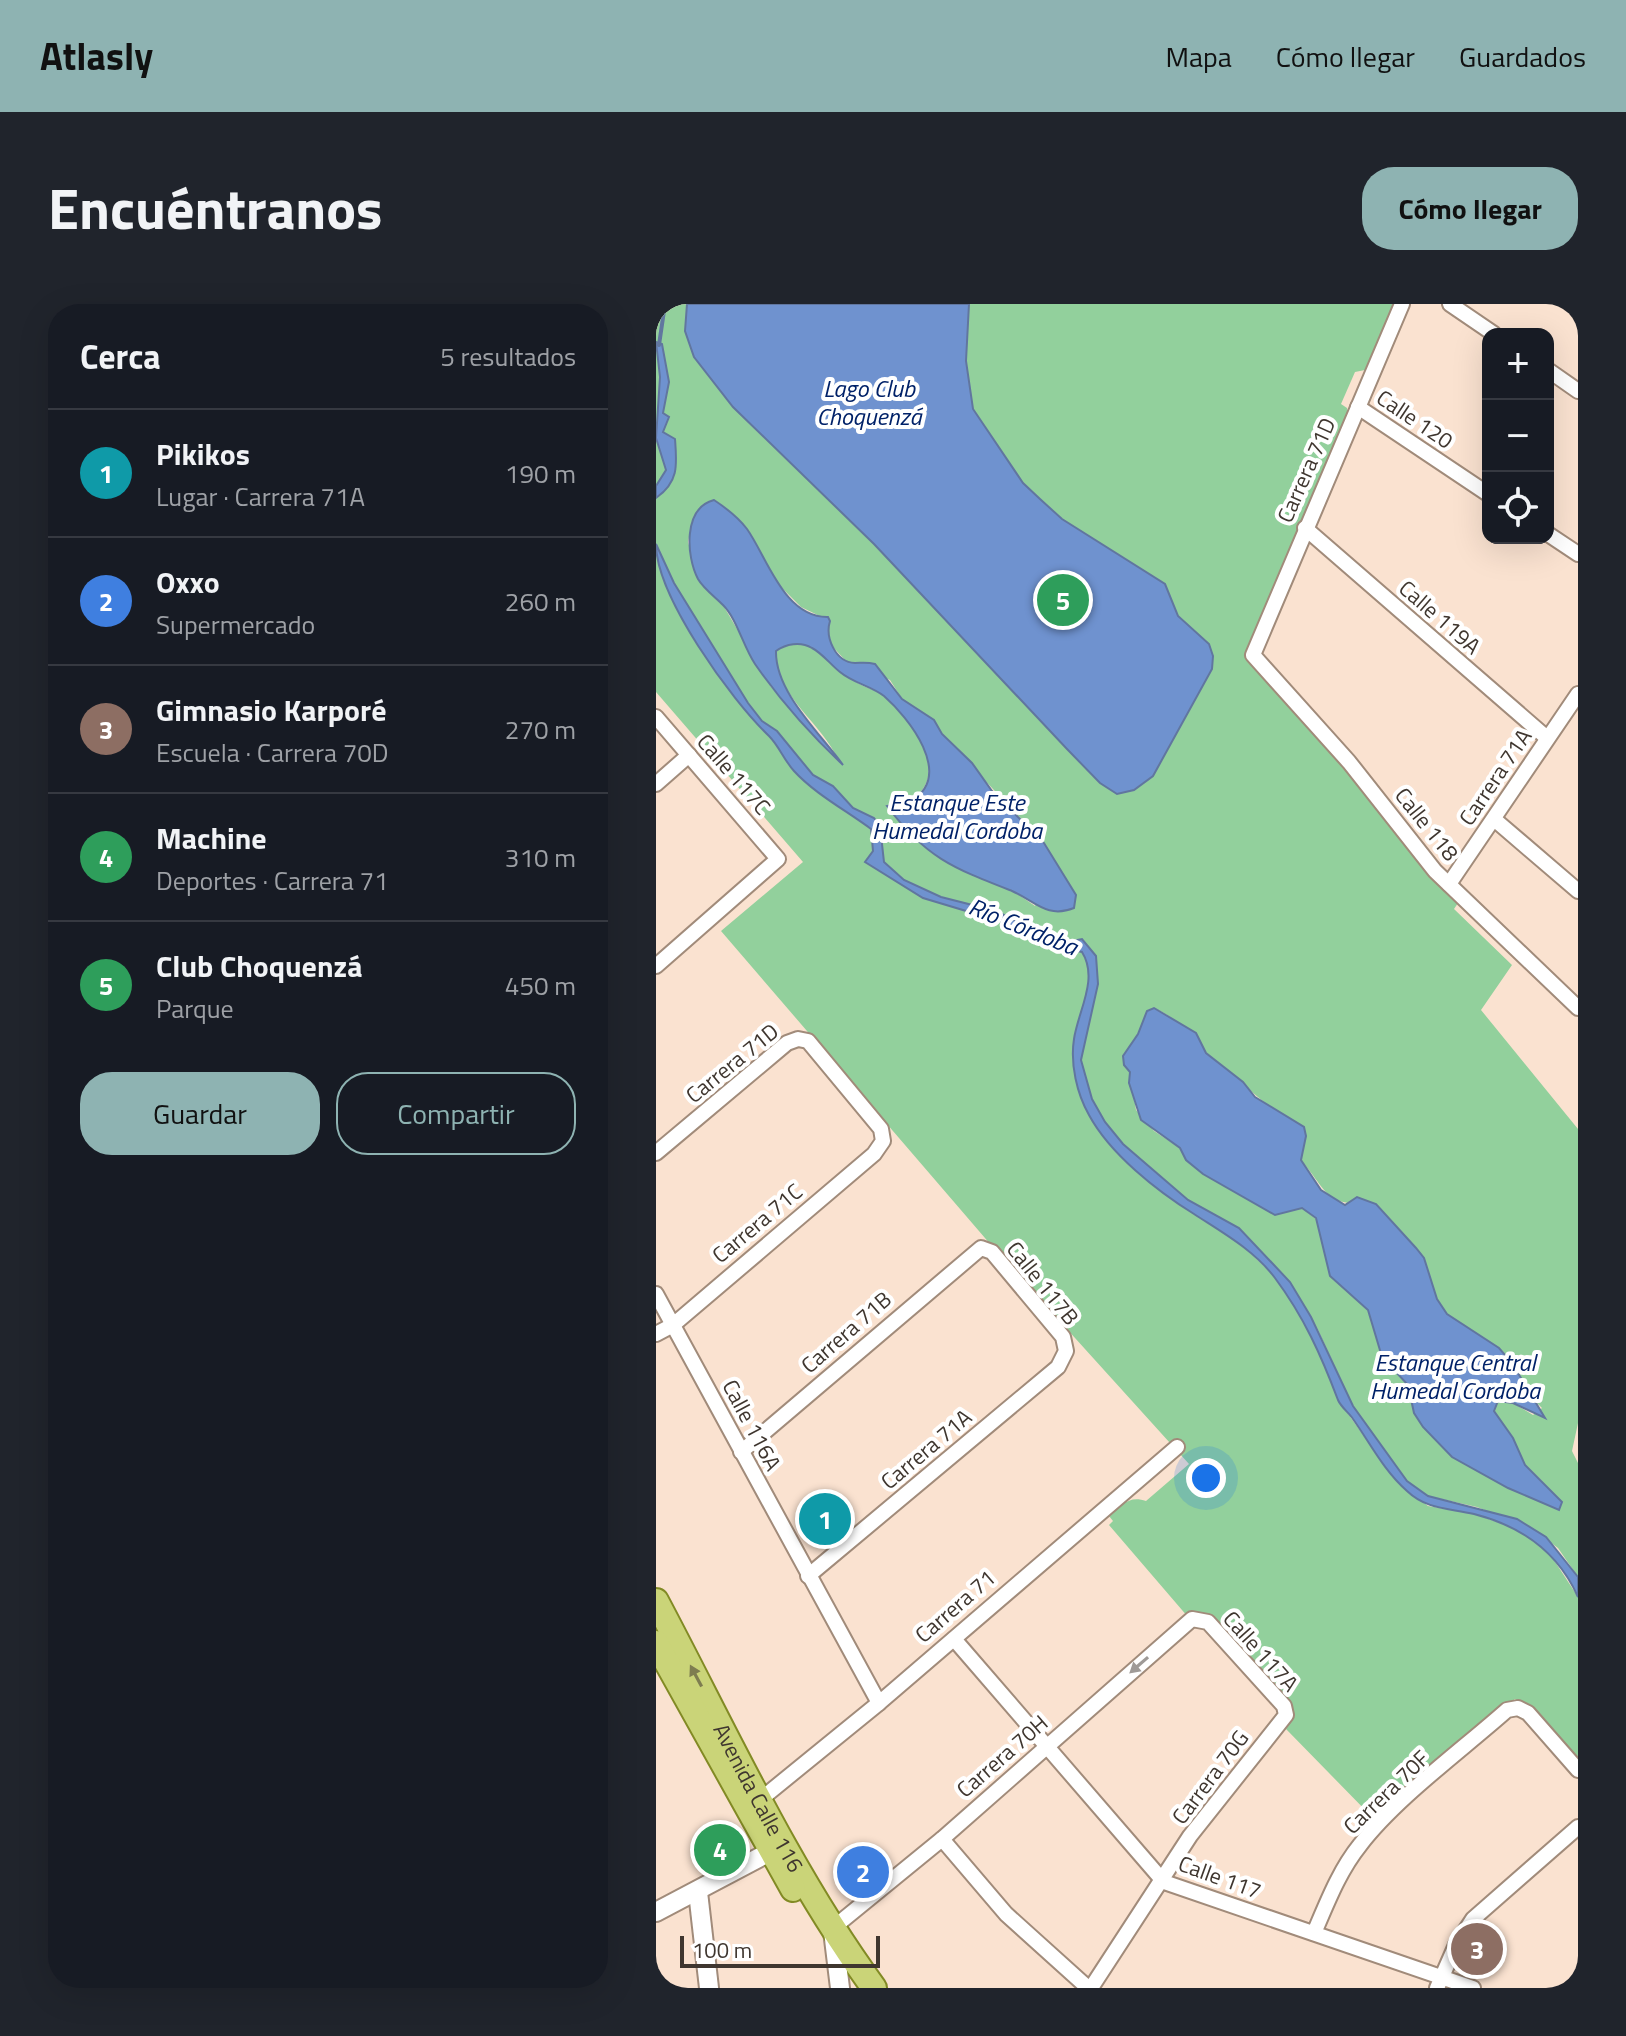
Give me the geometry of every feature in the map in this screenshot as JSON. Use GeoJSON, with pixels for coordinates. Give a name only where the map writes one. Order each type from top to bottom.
{"type":"FeatureCollection","features":[{"type":"Feature","properties":{"kind":"main road","name":"Avenida Calle 116"},"geometry":{"type":"LineString","coordinates":[[656,1601],[761,1799],[778,1848],[874,1988]]}},
{"type":"Feature","properties":{"kind":"main road","name":"Avenida Calle 116"},"geometry":{"type":"LineString","coordinates":[[656,1643],[778,1848],[852,1988]]}},
{"type":"Feature","properties":{"kind":"street","name":"Carrera 71D"},"geometry":{"type":"LineString","coordinates":[[1253,655],[1402,304]]}},
{"type":"Feature","properties":{"kind":"street"},"geometry":{"type":"LineString","coordinates":[[1450,304],[1485,328]]}},
{"type":"Feature","properties":{"kind":"street"},"geometry":{"type":"LineString","coordinates":[[1554,374],[1578,391]]}},
{"type":"Feature","properties":{"kind":"street","name":"Calle 120"},"geometry":{"type":"LineString","coordinates":[[1358,407],[1482,490]]}},
{"type":"Feature","properties":{"kind":"street","name":"Calle 119A"},"geometry":{"type":"LineString","coordinates":[[1305,528],[1547,738]]}},
{"type":"Feature","properties":{"kind":"street"},"geometry":{"type":"LineString","coordinates":[[1554,538],[1578,554]]}},
{"type":"Feature","properties":{"kind":"street","name":"Calle 118"},"geometry":{"type":"LineString","coordinates":[[1253,655],[1349,762],[1449,884],[1578,1008]]}},
{"type":"Feature","properties":{"kind":"street","name":"Carrera 71A"},"geometry":{"type":"LineString","coordinates":[[1449,884],[1547,738],[1576,702]]}},
{"type":"Feature","properties":{"kind":"street","name":"Calle 117C"},"geometry":{"type":"LineString","coordinates":[[656,717],[778,859],[656,966]]}},
{"type":"Feature","properties":{"kind":"street"},"geometry":{"type":"LineString","coordinates":[[656,784],[689,755]]}},
{"type":"Feature","properties":{"kind":"street"},"geometry":{"type":"LineString","coordinates":[[1494,819],[1578,891]]}},
{"type":"Feature","properties":{"kind":"street","name":"Carrera 71D"},"geometry":{"type":"LineString","coordinates":[[656,1153],[787,1043],[798,1039],[808,1041],[854,1096],[881,1129],[883,1141]]}},
{"type":"Feature","properties":{"kind":"street","name":"Carrera 71C"},"geometry":{"type":"LineString","coordinates":[[656,1334],[673,1325],[874,1154],[883,1141]]}},
{"type":"Feature","properties":{"kind":"street","name":"Calle 117B"},"geometry":{"type":"LineString","coordinates":[[981,1248],[992,1252],[1063,1337],[1066,1351]]}},
{"type":"Feature","properties":{"kind":"street","name":"Carrera 71B"},"geometry":{"type":"LineString","coordinates":[[741,1452],[981,1248]]}},
{"type":"Feature","properties":{"kind":"street","name":"Calle 116A"},"geometry":{"type":"LineString","coordinates":[[656,1294],[879,1703]]}},
{"type":"Feature","properties":{"kind":"street","name":"Carrera 71A"},"geometry":{"type":"LineString","coordinates":[[808,1576],[1058,1367],[1066,1351]]}},
{"type":"Feature","properties":{"kind":"street","name":"Carrera 71"},"geometry":{"type":"LineString","coordinates":[[761,1799],[879,1703],[1177,1447]]}},
{"type":"Feature","properties":{"kind":"street","name":"Carrera 70H"},"geometry":{"type":"LineString","coordinates":[[833,1928],[942,1839],[1192,1619],[1200,1619]]}},
{"type":"Feature","properties":{"kind":"street","name":"Calle 117A"},"geometry":{"type":"LineString","coordinates":[[1200,1619],[1208,1622],[1284,1706],[1286,1715]]}},
{"type":"Feature","properties":{"kind":"street","name":"Calle 117"},"geometry":{"type":"LineString","coordinates":[[954,1639],[1164,1882],[1314,1933],[1439,1982],[1473,1988]]}},
{"type":"Feature","properties":{"kind":"street","name":"Carrera 70F"},"geometry":{"type":"LineString","coordinates":[[1314,1933],[1339,1879],[1359,1846],[1379,1823],[1507,1710],[1518,1708],[1528,1713],[1578,1770]]}},
{"type":"Feature","properties":{"kind":"street","name":"Carrera 70G"},"geometry":{"type":"LineString","coordinates":[[1090,1988],[1164,1882],[1190,1836],[1231,1780],[1286,1715]]}},
{"type":"Feature","properties":{"kind":"street"},"geometry":{"type":"LineString","coordinates":[[1439,1982],[1473,1919],[1578,1827]]}},
{"type":"Feature","properties":{"kind":"street"},"geometry":{"type":"LineString","coordinates":[[942,1839],[1006,1914],[1090,1988]]}},
{"type":"Feature","properties":{"kind":"street"},"geometry":{"type":"LineString","coordinates":[[656,1912],[778,1848]]}},
{"type":"Feature","properties":{"kind":"street"},"geometry":{"type":"LineString","coordinates":[[698,1892],[709,1988]]}},
{"type":"Feature","properties":{"kind":"street"},"geometry":{"type":"LineString","coordinates":[[833,1928],[840,1988]]}},
{"type":"Feature","properties":{"kind":"green space"},"geometry":{"type":"Polygon","coordinates":[[[656,304],[1394,304],[1365,370],[1355,372],[1341,404],[1347,408],[1348,415],[1246,657],[1339,760],[1428,874],[1458,903],[1454,909],[1512,965],[1481,1010],[1578,1129],[1578,1423],[1572,1451],[1578,1463],[1578,1577],[1558,1548],[1531,1528],[1477,1507],[1428,1496],[1407,1481],[1353,1406],[1318,1330],[1290,1282],[1239,1228],[1188,1200],[1123,1144],[1105,1122],[1092,1099],[1081,1060],[1091,1016],[1077,1029],[1074,1038],[1096,1126],[1145,1175],[1238,1241],[1273,1275],[1297,1305],[1332,1377],[1339,1401],[1393,1477],[1428,1506],[1475,1514],[1519,1530],[1550,1554],[1578,1597],[1578,1769],[1515,1699],[1373,1818],[1286,1729],[1291,1719],[1212,1620],[1200,1613],[1188,1617],[1109,1525],[1113,1521],[1109,1516],[1122,1505],[1135,1499],[1146,1501],[1189,1464],[991,1245],[721,931],[803,862],[656,692],[656,304]],[[700,512],[692,521],[688,542],[700,582],[723,605],[771,687],[838,760],[783,682],[776,651],[794,644],[812,647],[856,682],[884,696],[914,731],[928,761],[928,775],[923,789],[911,800],[888,806],[1035,906],[1054,860],[1044,843],[942,735],[934,720],[902,699],[890,680],[845,660],[832,646],[827,632],[830,621],[801,607],[779,585],[759,551],[700,512]],[[1154,1008],[1147,1011],[1138,1034],[1123,1056],[1130,1072],[1136,1110],[1154,1131],[1180,1148],[1186,1160],[1203,1174],[1275,1215],[1302,1208],[1316,1219],[1330,1276],[1368,1310],[1376,1338],[1397,1373],[1409,1385],[1414,1413],[1508,1488],[1559,1509],[1541,1480],[1525,1465],[1513,1438],[1494,1411],[1498,1401],[1513,1403],[1533,1415],[1542,1408],[1447,1314],[1437,1299],[1424,1258],[1376,1204],[1347,1203],[1330,1196],[1301,1160],[1306,1136],[1210,1056],[1178,1023],[1154,1008]]]}},
{"type":"Feature","properties":{"kind":"water","name":"Lago Club Choquenzá"},"geometry":{"type":"Polygon","coordinates":[[[687,304],[969,304],[966,361],[973,409],[1023,483],[1062,519],[1165,584],[1178,616],[1209,644],[1213,656],[1212,669],[1153,776],[1134,790],[1117,794],[1100,783],[874,544],[733,407],[694,357],[685,331],[687,304]]]}},
{"type":"Feature","properties":{"kind":"water"},"geometry":{"type":"Polygon","coordinates":[[[656,342],[662,344],[669,382],[663,413],[669,417],[663,432],[675,439],[676,457],[673,479],[656,498],[656,486],[666,470],[656,438],[660,377],[656,342]]]}},
{"type":"Feature","properties":{"kind":"water","name":"Estanque Este Humedal Cordoba"},"geometry":{"type":"Polygon","coordinates":[[[714,500],[747,529],[788,597],[813,615],[828,617],[830,641],[837,653],[848,662],[875,664],[902,699],[934,720],[942,734],[972,763],[992,791],[1044,843],[1076,895],[1074,908],[1056,911],[1042,907],[957,868],[915,838],[887,806],[911,801],[923,790],[929,777],[928,762],[915,732],[884,696],[845,676],[816,650],[798,644],[776,651],[783,682],[800,711],[843,765],[796,716],[755,664],[728,611],[703,586],[694,569],[690,546],[692,522],[704,505],[714,500]]]}},
{"type":"Feature","properties":{"kind":"water","name":"Río Córdoba"},"geometry":{"type":"Polygon","coordinates":[[[656,544],[674,583],[748,703],[762,721],[777,731],[813,775],[833,786],[853,808],[874,818],[880,826],[884,862],[904,880],[941,897],[996,911],[1041,934],[1067,942],[1082,939],[1096,956],[1098,984],[1081,1060],[1092,1099],[1105,1122],[1123,1144],[1188,1200],[1239,1228],[1290,1282],[1311,1317],[1353,1406],[1407,1481],[1428,1496],[1517,1519],[1546,1537],[1578,1577],[1578,1597],[1560,1567],[1536,1543],[1491,1519],[1422,1502],[1391,1475],[1339,1403],[1303,1322],[1267,1268],[1238,1243],[1165,1194],[1136,1170],[1109,1144],[1089,1115],[1078,1088],[1073,1058],[1076,1028],[1088,984],[1087,962],[1082,952],[1043,945],[1006,923],[923,898],[865,862],[873,851],[871,829],[802,779],[790,767],[773,740],[735,698],[698,646],[668,591],[659,566],[656,544]]]}},
{"type":"Feature","properties":{"kind":"water","name":"Estanque Central Humedal Cordoba"},"geometry":{"type":"Polygon","coordinates":[[[1154,1008],[1196,1033],[1206,1053],[1243,1082],[1255,1097],[1304,1127],[1306,1136],[1301,1160],[1321,1190],[1345,1205],[1357,1197],[1376,1204],[1424,1258],[1437,1299],[1447,1314],[1499,1348],[1512,1363],[1545,1418],[1513,1403],[1498,1401],[1494,1411],[1513,1438],[1525,1465],[1562,1502],[1559,1510],[1508,1488],[1452,1457],[1423,1427],[1414,1413],[1408,1385],[1382,1357],[1368,1310],[1330,1276],[1316,1218],[1302,1208],[1275,1215],[1203,1174],[1186,1160],[1180,1148],[1141,1120],[1129,1083],[1130,1072],[1124,1065],[1123,1056],[1138,1034],[1147,1011],[1154,1008]]]}},
{"type":"Feature","properties":{"kind":"waterway"},"geometry":{"type":"LineString","coordinates":[[659,345],[665,304]]}},
{"type":"Feature","properties":{"kind":"place","name":"Club Choquenzá"},"geometry":{"type":"Point","coordinates":[1063,600]}},
{"type":"Feature","properties":{"kind":"place","name":"Pikikos"},"geometry":{"type":"Point","coordinates":[825,1519]}},
{"type":"Feature","properties":{"kind":"place","name":"Machine"},"geometry":{"type":"Point","coordinates":[720,1850]}},
{"type":"Feature","properties":{"kind":"place","name":"Oxxo"},"geometry":{"type":"Point","coordinates":[863,1872]}},
{"type":"Feature","properties":{"kind":"place","name":"Gimnasio Karporé"},"geometry":{"type":"Point","coordinates":[1477,1949]}}]}
